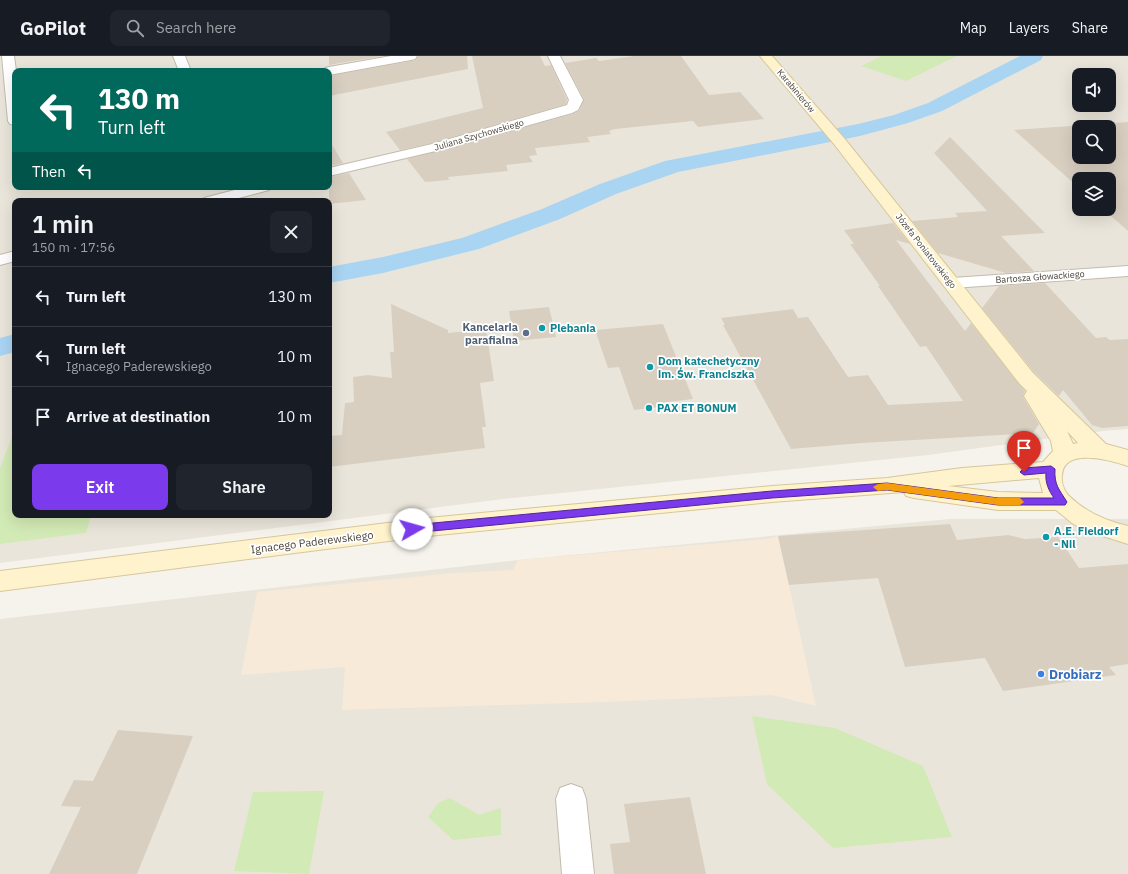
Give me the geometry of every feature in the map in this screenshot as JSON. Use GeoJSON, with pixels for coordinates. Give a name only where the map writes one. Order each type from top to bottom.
{"type":"FeatureCollection","features":[{"type":"Feature","properties":{"kind":"main road","name":"Karabinierów"},"geometry":{"type":"LineString","coordinates":[[766,56],[826,125]]}},
{"type":"Feature","properties":{"kind":"main road","name":"Józefa Poniatowskiego"},"geometry":{"type":"LineString","coordinates":[[826,125],[1026,378],[1098,450]]}},
{"type":"Feature","properties":{"kind":"main road","name":"Józefa Poniatowskiego"},"geometry":{"type":"LineString","coordinates":[[1026,378],[1038,405],[1062,441],[1057,462],[1050,479],[1054,491],[1062,502],[1075,514],[1092,524],[1110,531],[1128,535]]}},
{"type":"Feature","properties":{"kind":"main road","name":"Ignacego Paderewskiego"},"geometry":{"type":"LineString","coordinates":[[0,581],[436,526],[772,494],[887,486],[1057,462],[1080,450],[1098,450]]}},
{"type":"Feature","properties":{"kind":"main road"},"geometry":{"type":"LineString","coordinates":[[1098,450],[1128,458]]}},
{"type":"Feature","properties":{"kind":"main road","name":"Ignacego Paderewskiego"},"geometry":{"type":"LineString","coordinates":[[887,486],[998,501],[1062,502]]}},
{"type":"Feature","properties":{"kind":"street"},"geometry":{"type":"LineString","coordinates":[[8,56],[12,125]]}},
{"type":"Feature","properties":{"kind":"street"},"geometry":{"type":"LineString","coordinates":[[179,56],[184,68]]}},
{"type":"Feature","properties":{"kind":"street"},"geometry":{"type":"LineString","coordinates":[[332,70],[411,56]]}},
{"type":"Feature","properties":{"kind":"street","name":"Juliana Szychowskiego"},"geometry":{"type":"LineString","coordinates":[[332,171],[435,148],[574,107],[576,100],[554,56]]}},
{"type":"Feature","properties":{"kind":"street"},"geometry":{"type":"LineString","coordinates":[[218,198],[250,190]]}},
{"type":"Feature","properties":{"kind":"street"},"geometry":{"type":"LineString","coordinates":[[0,260],[12,257]]}},
{"type":"Feature","properties":{"kind":"street","name":"Bartosza Głowackiego"},"geometry":{"type":"LineString","coordinates":[[952,284],[1128,271]]}},
{"type":"Feature","properties":{"kind":"street"},"geometry":{"type":"LineString","coordinates":[[570,799],[578,874]]}},
{"type":"Feature","properties":{"kind":"shaded area"},"geometry":{"type":"Polygon","coordinates":[[[0,56],[1128,56],[1128,429],[1103,431],[928,455],[503,499],[0,563],[0,56]]]}},
{"type":"Feature","properties":{"kind":"shaded area"},"geometry":{"type":"Polygon","coordinates":[[[950,519],[1128,519],[1128,874],[0,874],[0,619],[518,560],[950,519]]]}},
{"type":"Feature","properties":{"kind":"shaded area"},"geometry":{"type":"Polygon","coordinates":[[[778,536],[816,706],[772,695],[342,710],[345,667],[241,675],[257,592],[454,573],[513,570],[518,560],[767,539],[778,536]]]}},
{"type":"Feature","properties":{"kind":"green space"},"geometry":{"type":"Polygon","coordinates":[[[882,56],[957,56],[906,81],[861,66],[882,56]]]}},
{"type":"Feature","properties":{"kind":"green space"},"geometry":{"type":"Polygon","coordinates":[[[12,437],[12,518],[90,518],[86,533],[0,544],[0,468],[12,437]]]}},
{"type":"Feature","properties":{"kind":"green space"},"geometry":{"type":"Polygon","coordinates":[[[752,716],[835,728],[923,766],[952,837],[833,848],[767,784],[752,716]]]}},
{"type":"Feature","properties":{"kind":"green space"},"geometry":{"type":"Polygon","coordinates":[[[324,791],[309,874],[234,871],[253,792],[324,791]]]}},
{"type":"Feature","properties":{"kind":"green space"},"geometry":{"type":"Polygon","coordinates":[[[450,798],[479,815],[501,808],[501,835],[453,840],[428,817],[438,803],[450,798]]]}},
{"type":"Feature","properties":{"kind":"building"},"geometry":{"type":"Polygon","coordinates":[[[329,56],[382,56],[329,65],[329,56]]]}},
{"type":"Feature","properties":{"kind":"building"},"geometry":{"type":"Polygon","coordinates":[[[418,56],[467,56],[468,69],[332,95],[332,75],[416,60],[418,56]]]}},
{"type":"Feature","properties":{"kind":"building"},"geometry":{"type":"Polygon","coordinates":[[[472,56],[540,56],[545,66],[551,65],[567,100],[566,104],[432,143],[400,150],[386,132],[483,108],[472,56]]]}},
{"type":"Feature","properties":{"kind":"building"},"geometry":{"type":"Polygon","coordinates":[[[634,56],[681,56],[709,95],[740,92],[764,119],[698,127],[693,121],[615,129],[609,131],[611,134],[587,137],[590,142],[535,148],[537,155],[529,156],[533,162],[506,165],[508,171],[448,177],[449,180],[425,182],[407,159],[573,114],[579,111],[584,99],[565,63],[596,58],[599,61],[634,56]]]}},
{"type":"Feature","properties":{"kind":"building"},"geometry":{"type":"Polygon","coordinates":[[[1128,122],[1128,231],[1111,216],[1116,216],[1116,172],[1072,172],[1072,182],[1014,130],[1072,126],[1072,164],[1116,164],[1116,123],[1128,122]]]}},
{"type":"Feature","properties":{"kind":"building"},"geometry":{"type":"Polygon","coordinates":[[[950,137],[1045,233],[1001,236],[1034,271],[1006,273],[938,253],[912,221],[958,217],[955,213],[987,211],[934,153],[950,137]]]}},
{"type":"Feature","properties":{"kind":"building"},"geometry":{"type":"Polygon","coordinates":[[[332,145],[343,163],[332,165],[332,145]]]}},
{"type":"Feature","properties":{"kind":"building"},"geometry":{"type":"Polygon","coordinates":[[[349,173],[366,200],[332,204],[332,198],[329,198],[329,190],[332,190],[332,176],[349,173]]]}},
{"type":"Feature","properties":{"kind":"building"},"geometry":{"type":"Polygon","coordinates":[[[893,223],[910,244],[896,240],[965,331],[971,323],[1025,391],[1023,397],[1039,424],[1033,433],[862,443],[791,449],[723,325],[725,325],[721,318],[793,309],[798,318],[808,317],[848,377],[868,375],[888,405],[963,401],[926,346],[920,347],[878,286],[880,286],[850,244],[854,244],[844,230],[893,223]]]}},
{"type":"Feature","properties":{"kind":"building"},"geometry":{"type":"Polygon","coordinates":[[[1045,283],[1096,338],[1106,337],[1110,340],[1128,339],[1128,426],[1102,428],[1092,425],[1063,390],[1059,396],[1034,372],[982,308],[999,286],[1045,283]]]}},
{"type":"Feature","properties":{"kind":"building"},"geometry":{"type":"Polygon","coordinates":[[[391,304],[448,330],[448,333],[486,329],[494,381],[480,383],[486,427],[482,427],[485,448],[332,467],[332,436],[342,435],[345,403],[354,402],[353,377],[368,375],[392,378],[390,352],[394,352],[391,304]]]}},
{"type":"Feature","properties":{"kind":"building","name":"Plebania"},"geometry":{"type":"Polygon","coordinates":[[[549,307],[556,337],[514,341],[509,311],[549,307]]]}},
{"type":"Feature","properties":{"kind":"building","name":"Dom katechetyczny im. Św. Franciszka"},"geometry":{"type":"Polygon","coordinates":[[[663,324],[693,399],[659,403],[660,407],[634,410],[619,367],[608,368],[595,330],[663,324]]]}},
{"type":"Feature","properties":{"kind":"building"},"geometry":{"type":"Polygon","coordinates":[[[950,524],[957,540],[1008,535],[1025,539],[1058,537],[1079,568],[1128,564],[1128,664],[1109,667],[1116,675],[1003,691],[985,658],[905,667],[878,578],[789,585],[778,536],[950,524]]]}},
{"type":"Feature","properties":{"kind":"building"},"geometry":{"type":"Polygon","coordinates":[[[118,730],[193,736],[137,874],[49,874],[81,807],[61,806],[74,780],[93,781],[118,730]]]}},
{"type":"Feature","properties":{"kind":"building"},"geometry":{"type":"Polygon","coordinates":[[[690,797],[706,874],[614,874],[610,844],[630,842],[624,804],[690,797]]]}},
{"type":"Feature","properties":{"kind":"waterway"},"geometry":{"type":"LineString","coordinates":[[332,274],[383,265],[470,244],[551,214],[608,189],[673,166],[860,130],[901,119],[935,107],[1034,56]]}},
{"type":"Feature","properties":{"kind":"waterway"},"geometry":{"type":"LineString","coordinates":[[0,347],[12,344]]}},
{"type":"Feature","properties":{"kind":"slow traffic"},"geometry":{"type":"LineString","coordinates":[[878,487],[887,486],[998,501],[1020,502]]}},
{"type":"Feature","properties":{"kind":"place","name":"Plebania"},"geometry":{"type":"Point","coordinates":[542,328]}},
{"type":"Feature","properties":{"kind":"place","name":"Kancelaria parafialna"},"geometry":{"type":"Point","coordinates":[526,333]}},
{"type":"Feature","properties":{"kind":"place","name":"Dom katechetyczny im. Św. Franciszka"},"geometry":{"type":"Point","coordinates":[650,367]}},
{"type":"Feature","properties":{"kind":"place","name":"PAX ET BONUM"},"geometry":{"type":"Point","coordinates":[649,408]}},
{"type":"Feature","properties":{"kind":"place","name":"A.E. Fieldorf - Nil"},"geometry":{"type":"Point","coordinates":[1046,537]}},
{"type":"Feature","properties":{"kind":"place","name":"Drobiarz"},"geometry":{"type":"Point","coordinates":[1041,674]}},
{"type":"Feature","properties":{"kind":"route"},"geometry":{"type":"LineString","coordinates":[[412,529],[772,494],[887,486],[998,501],[1062,502],[1054,491],[1050,479],[1051,469],[1024,472]]}}]}
